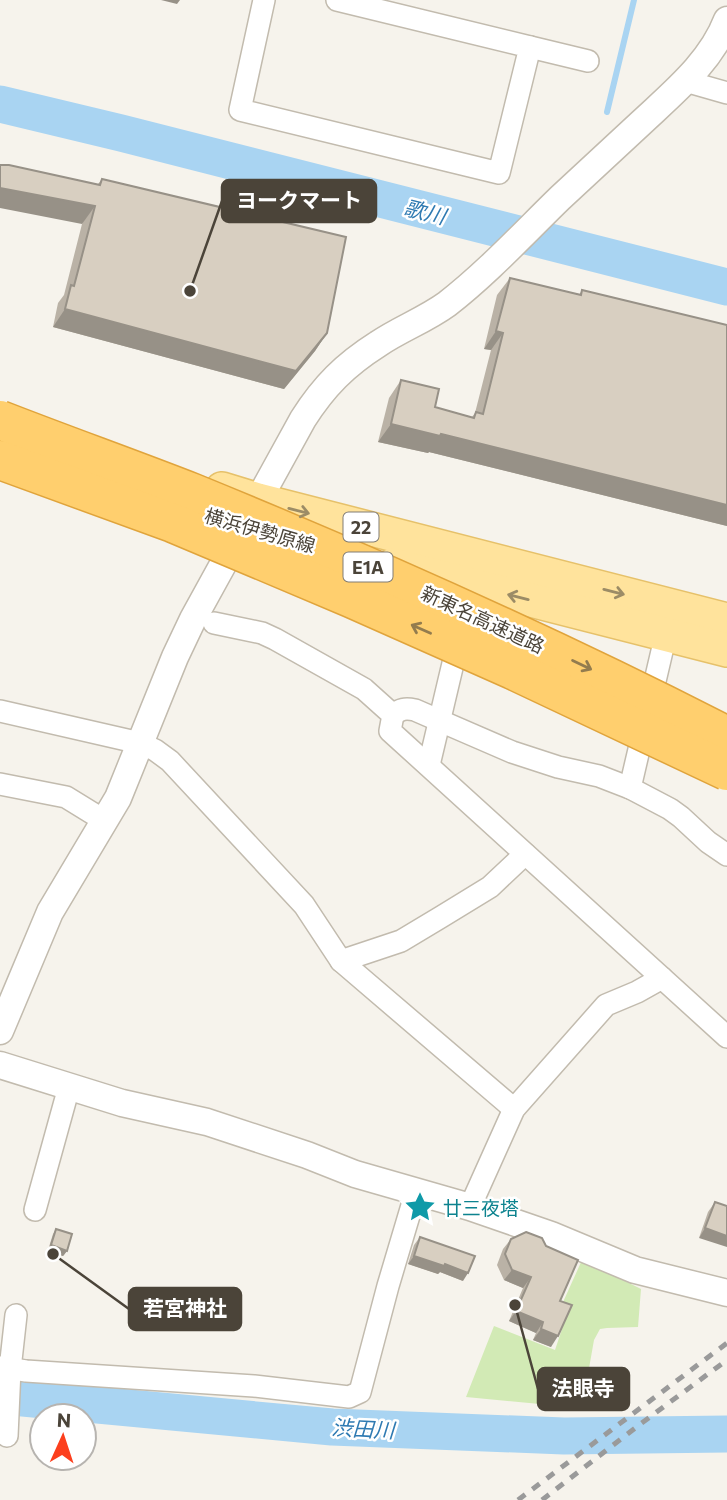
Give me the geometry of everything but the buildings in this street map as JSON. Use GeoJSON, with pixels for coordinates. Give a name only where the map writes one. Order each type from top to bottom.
{"type":"FeatureCollection","features":[{"type":"Feature","properties":{"kind":"highway","name":"新東名高速道路"},"geometry":{"type":"LineString","coordinates":[[0,419],[191,493],[355,562],[527,639],[727,736]]}},
{"type":"Feature","properties":{"kind":"highway","name":"新東名高速道路"},"geometry":{"type":"LineString","coordinates":[[0,460],[173,523],[351,598],[513,670],[727,771]]}},
{"type":"Feature","properties":{"kind":"main road","name":"横浜伊勢原線"},"geometry":{"type":"LineString","coordinates":[[0,419],[250,514],[472,585],[727,650]]}},
{"type":"Feature","properties":{"kind":"main road","name":"横浜伊勢原線"},"geometry":{"type":"LineString","coordinates":[[0,448],[250,514],[727,621]]}},
{"type":"Feature","properties":{"kind":"street"},"geometry":{"type":"LineString","coordinates":[[264,0],[240,110],[499,173],[530,47]]}},
{"type":"Feature","properties":{"kind":"street"},"geometry":{"type":"LineString","coordinates":[[337,0],[401,7],[530,47],[588,61]]}},
{"type":"Feature","properties":{"kind":"street"},"geometry":{"type":"LineString","coordinates":[[0,1031],[50,912],[118,798],[193,619],[303,419],[332,380],[353,362],[379,343],[431,315],[503,254],[720,47],[727,20]]}},
{"type":"Feature","properties":{"kind":"street"},"geometry":{"type":"LineString","coordinates":[[685,81],[727,93]]}},
{"type":"Feature","properties":{"kind":"street"},"geometry":{"type":"LineString","coordinates":[[429,765],[472,585]]}},
{"type":"Feature","properties":{"kind":"street"},"geometry":{"type":"LineString","coordinates":[[214,623],[262,633],[275,639],[364,688],[393,715]]}},
{"type":"Feature","properties":{"kind":"street"},"geometry":{"type":"LineString","coordinates":[[630,788],[666,634]]}},
{"type":"Feature","properties":{"kind":"street"},"geometry":{"type":"LineString","coordinates":[[727,855],[670,809],[630,788],[585,772],[558,767],[512,752],[415,710],[407,708],[393,715],[390,731],[727,1037]]}},
{"type":"Feature","properties":{"kind":"street"},"geometry":{"type":"LineString","coordinates":[[0,711],[140,743],[170,761],[304,905],[341,961],[514,1109]]}},
{"type":"Feature","properties":{"kind":"street"},"geometry":{"type":"LineString","coordinates":[[0,785],[66,797],[105,821]]}},
{"type":"Feature","properties":{"kind":"street"},"geometry":{"type":"LineString","coordinates":[[341,961],[401,941],[490,887],[525,854]]}},
{"type":"Feature","properties":{"kind":"street"},"geometry":{"type":"LineString","coordinates":[[470,1207],[514,1109],[607,1005],[662,978]]}},
{"type":"Feature","properties":{"kind":"street"},"geometry":{"type":"LineString","coordinates":[[0,1065],[122,1103],[207,1122],[355,1174],[470,1207],[551,1235],[635,1270],[727,1293]]}},
{"type":"Feature","properties":{"kind":"street"},"geometry":{"type":"LineString","coordinates":[[35,1210],[69,1087]]}},
{"type":"Feature","properties":{"kind":"street"},"geometry":{"type":"LineString","coordinates":[[7,1370],[254,1386],[349,1397],[360,1392],[416,1192]]}},
{"type":"Feature","properties":{"kind":"street"},"geometry":{"type":"LineString","coordinates":[[7,1436],[7,1370],[16,1315]]}},
{"type":"Feature","properties":{"kind":"green space"},"geometry":{"type":"Polygon","coordinates":[[[582,1260],[626,1279],[625,1281],[641,1289],[638,1327],[600,1329],[594,1340],[582,1408],[466,1397],[494,1326],[555,1350],[567,1314],[559,1311],[582,1260]]]}},
{"type":"Feature","properties":{"kind":"waterway"},"geometry":{"type":"LineString","coordinates":[[607,112],[634,0]]}},
{"type":"Feature","properties":{"kind":"waterway","name":"歌川"},"geometry":{"type":"LineString","coordinates":[[0,104],[727,287]]}},
{"type":"Feature","properties":{"kind":"waterway","name":"渋田川"},"geometry":{"type":"LineString","coordinates":[[0,1396],[332,1427],[564,1436],[727,1434]]}},
{"type":"Feature","properties":{"kind":"railway"},"geometry":{"type":"LineString","coordinates":[[518,1500],[727,1343]]}},
{"type":"Feature","properties":{"kind":"railway"},"geometry":{"type":"LineString","coordinates":[[542,1500],[727,1360]]}},
{"type":"Feature","properties":{"kind":"place","name":"ヨークマート"},"geometry":{"type":"Point","coordinates":[190,291]}},
{"type":"Feature","properties":{"kind":"place","name":"廿三夜塔"},"geometry":{"type":"Point","coordinates":[420,1207]}},
{"type":"Feature","properties":{"kind":"place","name":"若宮神社"},"geometry":{"type":"Point","coordinates":[53,1254]}},
{"type":"Feature","properties":{"kind":"place","name":"法眼寺"},"geometry":{"type":"Point","coordinates":[515,1305]}}]}
